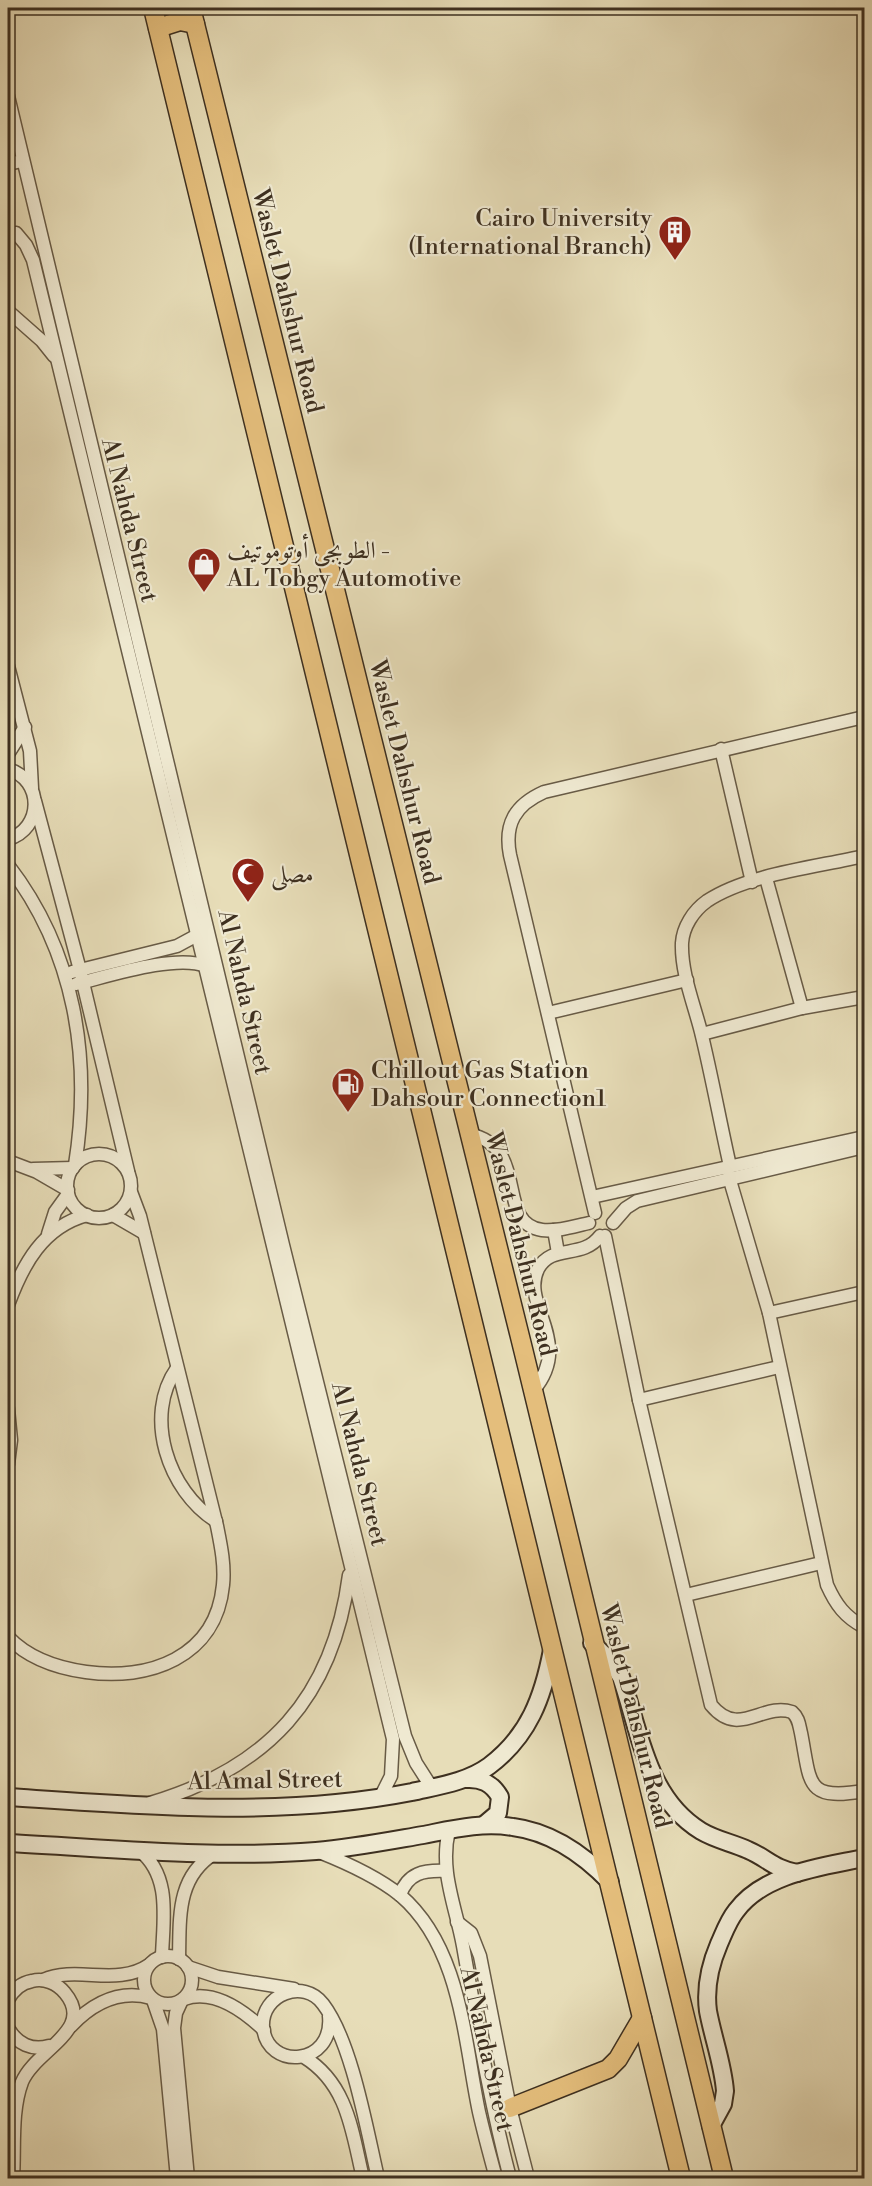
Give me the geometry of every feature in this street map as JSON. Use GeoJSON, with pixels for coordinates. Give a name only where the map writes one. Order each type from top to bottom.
{"type":"FeatureCollection","features":[{"type":"Feature","properties":{"kind":"main road"},"geometry":{"type":"LineString","coordinates":[[153,8],[681,2178]]}},
{"type":"Feature","properties":{"kind":"main road"},"geometry":{"type":"LineString","coordinates":[[158,28],[193,16]]}},
{"type":"Feature","properties":{"kind":"main road","name":"Waslet Dahshur Road"},"geometry":{"type":"LineString","coordinates":[[193,16],[533,1391],[592,1642],[618,1737],[724,2178]]}},
{"type":"Feature","properties":{"kind":"main road"},"geometry":{"type":"LineString","coordinates":[[592,1642],[614,1664],[621,1677],[649,1767],[659,1788],[674,1808],[703,1832],[749,1850],[779,1869],[797,1873]]}},
{"type":"Feature","properties":{"kind":"main road","name":"Al Amal Street"},"geometry":{"type":"LineString","coordinates":[[8,1797],[141,1805],[292,1808],[380,1798],[466,1779],[487,1768],[521,1736],[543,1694],[552,1649]]}},
{"type":"Feature","properties":{"kind":"main road"},"geometry":{"type":"LineString","coordinates":[[466,1779],[482,1780],[489,1784],[500,1797],[498,1814],[484,1824]]}},
{"type":"Feature","properties":{"kind":"main road"},"geometry":{"type":"LineString","coordinates":[[8,1843],[215,1852],[315,1851],[484,1824],[517,1827],[550,1837],[582,1856],[610,1882]]}},
{"type":"Feature","properties":{"kind":"main road"},"geometry":{"type":"LineString","coordinates":[[711,2126],[721,2109],[725,2091],[708,2010],[708,1983],[714,1956],[737,1910],[750,1896],[797,1873],[864,1858]]}},
{"type":"Feature","properties":{"kind":"main road"},"geometry":{"type":"LineString","coordinates":[[510,2108],[608,2069],[618,2059],[642,2018]]}},
{"type":"Feature","properties":{"kind":"street","name":"Al Nahda Street"},"geometry":{"type":"LineString","coordinates":[[8,96],[63,358],[203,932],[283,1245],[340,1494],[350,1568],[393,1739],[393,1763],[380,1798]]}},
{"type":"Feature","properties":{"kind":"street"},"geometry":{"type":"LineString","coordinates":[[8,164],[22,161]]}},
{"type":"Feature","properties":{"kind":"street"},"geometry":{"type":"LineString","coordinates":[[12,231],[38,233]]}},
{"type":"Feature","properties":{"kind":"street","name":"Al Nahda Street"},"geometry":{"type":"LineString","coordinates":[[12,231],[33,260],[63,358]]}},
{"type":"Feature","properties":{"kind":"street"},"geometry":{"type":"LineString","coordinates":[[8,311],[63,358]]}},
{"type":"Feature","properties":{"kind":"street"},"geometry":{"type":"LineString","coordinates":[[8,666],[25,727],[32,764],[32,788],[35,801],[81,976],[128,1171],[131,1192],[144,1233],[216,1521],[223,1560],[221,1599],[203,1635],[174,1661],[156,1669],[136,1673],[81,1672],[30,1655],[8,1637]]}},
{"type":"Feature","properties":{"kind":"street"},"geometry":{"type":"LineString","coordinates":[[602,1236],[592,1232],[592,1197],[507,839],[509,824],[517,809],[529,799],[544,792],[864,717]]}},
{"type":"Feature","properties":{"kind":"street"},"geometry":{"type":"LineString","coordinates":[[8,754],[25,727]]}},
{"type":"Feature","properties":{"kind":"street"},"geometry":{"type":"LineString","coordinates":[[722,749],[752,882]]}},
{"type":"Feature","properties":{"kind":"street"},"geometry":{"type":"LineString","coordinates":[[8,770],[24,778],[32,788]]}},
{"type":"Feature","properties":{"kind":"street"},"geometry":{"type":"LineString","coordinates":[[8,839],[28,827],[34,815],[35,801]]}},
{"type":"Feature","properties":{"kind":"street"},"geometry":{"type":"LineString","coordinates":[[864,856],[766,878],[708,900],[690,919],[682,943],[687,980],[702,1034],[730,1172],[769,1313],[821,1563],[836,1604],[850,1619],[864,1627]]}},
{"type":"Feature","properties":{"kind":"street"},"geometry":{"type":"LineString","coordinates":[[8,865],[45,923],[67,980],[79,1036],[82,1088],[74,1166],[68,1192],[55,1212],[48,1234],[32,1255],[8,1305]]}},
{"type":"Feature","properties":{"kind":"street"},"geometry":{"type":"LineString","coordinates":[[766,878],[802,1008]]}},
{"type":"Feature","properties":{"kind":"street"},"geometry":{"type":"LineString","coordinates":[[67,980],[177,946],[203,932]]}},
{"type":"Feature","properties":{"kind":"street","name":"Al Nahda Street"},"geometry":{"type":"LineString","coordinates":[[203,932],[206,966],[272,1248],[405,1736],[416,1763],[432,1788]]}},
{"type":"Feature","properties":{"kind":"street"},"geometry":{"type":"LineString","coordinates":[[81,976],[174,962],[194,962],[206,966]]}},
{"type":"Feature","properties":{"kind":"street"},"geometry":{"type":"LineString","coordinates":[[548,1013],[687,980]]}},
{"type":"Feature","properties":{"kind":"street"},"geometry":{"type":"LineString","coordinates":[[702,1034],[802,1008],[864,997]]}},
{"type":"Feature","properties":{"kind":"street"},"geometry":{"type":"LineString","coordinates":[[469,1134],[488,1140],[502,1155],[521,1217],[534,1228],[554,1230],[607,1214],[613,1223]]}},
{"type":"Feature","properties":{"kind":"street"},"geometry":{"type":"LineString","coordinates":[[533,1391],[544,1376],[550,1356],[535,1279],[545,1261],[558,1253],[590,1248],[611,1231],[613,1223],[626,1208],[637,1201],[730,1172],[864,1137]]}},
{"type":"Feature","properties":{"kind":"street"},"geometry":{"type":"LineString","coordinates":[[592,1197],[864,1147]]}},
{"type":"Feature","properties":{"kind":"street"},"geometry":{"type":"LineString","coordinates":[[29,1168],[74,1166],[82,1159],[98,1154],[116,1158],[128,1171]]}},
{"type":"Feature","properties":{"kind":"street"},"geometry":{"type":"LineString","coordinates":[[8,1161],[29,1168],[68,1192],[75,1207],[87,1215],[100,1218],[113,1215],[125,1205],[131,1192]]}},
{"type":"Feature","properties":{"kind":"street"},"geometry":{"type":"LineString","coordinates":[[48,1234],[70,1221],[87,1215]]}},
{"type":"Feature","properties":{"kind":"street"},"geometry":{"type":"LineString","coordinates":[[113,1215],[144,1233]]}},
{"type":"Feature","properties":{"kind":"street"},"geometry":{"type":"LineString","coordinates":[[554,1230],[558,1253]]}},
{"type":"Feature","properties":{"kind":"street"},"geometry":{"type":"LineString","coordinates":[[602,1236],[686,1595],[707,1696],[717,1712],[735,1720],[782,1711],[792,1712],[798,1721],[810,1778],[817,1789],[836,1796],[864,1791]]}},
{"type":"Feature","properties":{"kind":"street"},"geometry":{"type":"LineString","coordinates":[[769,1313],[864,1292]]}},
{"type":"Feature","properties":{"kind":"street"},"geometry":{"type":"LineString","coordinates":[[639,1400],[779,1367]]}},
{"type":"Feature","properties":{"kind":"street"},"geometry":{"type":"LineString","coordinates":[[177,1368],[168,1381],[162,1398],[162,1424],[168,1457],[186,1496],[216,1521]]}},
{"type":"Feature","properties":{"kind":"street"},"geometry":{"type":"LineString","coordinates":[[8,1409],[11,1440],[8,1464]]}},
{"type":"Feature","properties":{"kind":"street"},"geometry":{"type":"LineString","coordinates":[[686,1595],[821,1563]]}},
{"type":"Feature","properties":{"kind":"street"},"geometry":{"type":"LineString","coordinates":[[141,1805],[183,1791],[224,1773],[260,1750],[289,1723],[313,1691],[331,1655],[343,1612],[350,1568]]}},
{"type":"Feature","properties":{"kind":"street","name":"Al Nahda Street"},"geometry":{"type":"LineString","coordinates":[[449,1830],[446,1871],[492,2110],[510,2177]]}},
{"type":"Feature","properties":{"kind":"street"},"geometry":{"type":"LineString","coordinates":[[138,1849],[154,1866],[163,1888],[162,1957]]}},
{"type":"Feature","properties":{"kind":"street","name":"Al Nahda Street"},"geometry":{"type":"LineString","coordinates":[[315,1851],[359,1869],[400,1895],[429,1931],[449,1974],[496,2178]]}},
{"type":"Feature","properties":{"kind":"street"},"geometry":{"type":"LineString","coordinates":[[188,2178],[174,2028],[176,2013],[192,1983],[184,1963],[180,1905],[184,1889],[196,1868],[215,1852]]}},
{"type":"Feature","properties":{"kind":"street"},"geometry":{"type":"LineString","coordinates":[[400,1895],[411,1877],[420,1872],[446,1871]]}},
{"type":"Feature","properties":{"kind":"street"},"geometry":{"type":"LineString","coordinates":[[457,1922],[471,1933],[480,1956],[510,2108],[528,2178]]}},
{"type":"Feature","properties":{"kind":"street"},"geometry":{"type":"LineString","coordinates":[[8,2000],[23,1983],[62,1974],[128,1975],[162,1957],[218,1977],[298,1990],[318,1998],[329,2016],[350,2067],[378,2178]]}},
{"type":"Feature","properties":{"kind":"street"},"geometry":{"type":"LineString","coordinates":[[149,1965],[145,1971],[144,1986],[152,1999],[163,2030],[177,2178]]}},
{"type":"Feature","properties":{"kind":"street"},"geometry":{"type":"LineString","coordinates":[[43,1980],[53,1983],[69,1997],[72,2007],[70,2027]]}},
{"type":"Feature","properties":{"kind":"street"},"geometry":{"type":"LineString","coordinates":[[264,2030],[266,2010],[271,2002],[288,1991],[298,1990]]}},
{"type":"Feature","properties":{"kind":"street"},"geometry":{"type":"LineString","coordinates":[[13,2178],[17,2107],[22,2082],[36,2060],[56,2043],[82,2014],[113,1997],[132,1995],[168,2005],[183,1999],[205,1996],[223,2001],[244,2012],[264,2030],[274,2049],[283,2054],[304,2057],[328,2076],[345,2105],[363,2178]]}},
{"type":"Feature","properties":{"kind":"street"},"geometry":{"type":"LineString","coordinates":[[304,2057],[322,2046],[330,2026],[329,2016]]}},
{"type":"Feature","properties":{"kind":"street"},"geometry":{"type":"LineString","coordinates":[[8,2028],[18,2042],[27,2046],[37,2048],[56,2043]]}},
{"type":"Feature","properties":{"kind":"street"},"geometry":{"type":"LineString","coordinates":[[496,2178],[510,2177]]}},
{"type":"Feature","properties":{"kind":"place","name":"Cairo University (International Branch)"},"geometry":{"type":"Point","coordinates":[675,261]}},
{"type":"Feature","properties":{"kind":"place","name":"الطوبجى أوتوموتيف - AL Tobgy Automotive"},"geometry":{"type":"Point","coordinates":[204,593]}},
{"type":"Feature","properties":{"kind":"place","name":"مصلى"},"geometry":{"type":"Point","coordinates":[248,903]}},
{"type":"Feature","properties":{"kind":"place","name":"Chillout Gas Station Dahsour Connection1"},"geometry":{"type":"Point","coordinates":[348,1113]}}]}
